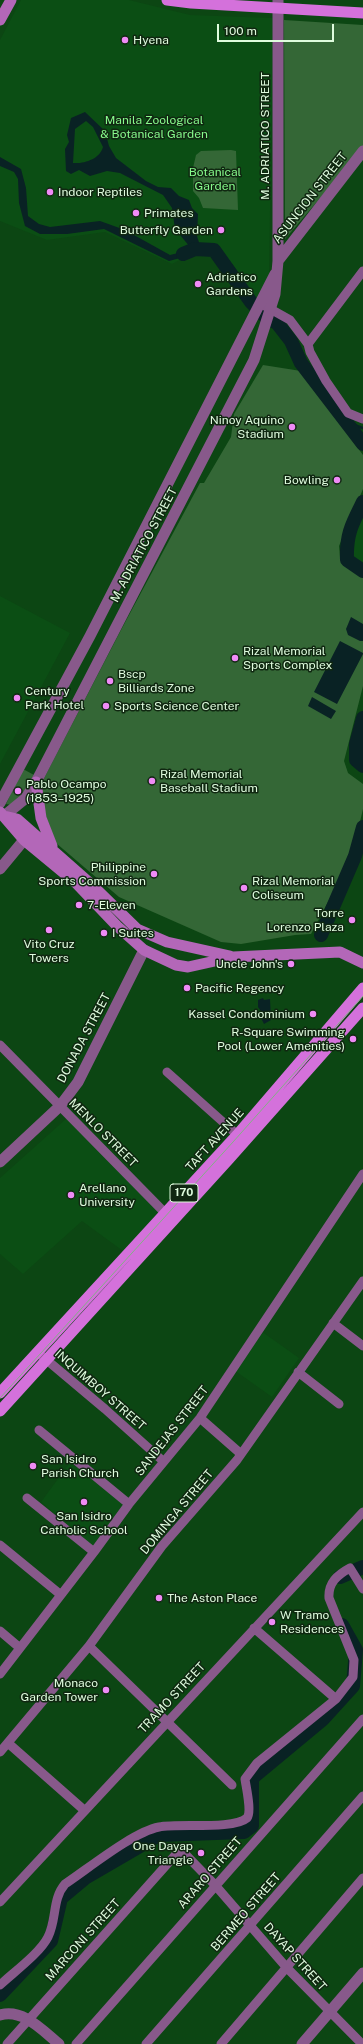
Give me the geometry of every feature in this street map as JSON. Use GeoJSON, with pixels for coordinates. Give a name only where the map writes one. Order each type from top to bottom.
{"type":"FeatureCollection","features":[{"type":"Feature","properties":{"kind":"main road"},"geometry":{"type":"LineString","coordinates":[[0,20],[11,0]]}},
{"type":"Feature","properties":{"kind":"main road"},"geometry":{"type":"LineString","coordinates":[[168,0],[278,3],[363,13]]}},
{"type":"Feature","properties":{"kind":"main road"},"geometry":{"type":"LineString","coordinates":[[36,782],[41,818],[56,852]]}},
{"type":"Feature","properties":{"kind":"main road"},"geometry":{"type":"LineString","coordinates":[[2,814],[24,840],[76,883],[133,941],[144,950],[176,965],[188,967],[234,957],[340,952],[363,963]]}},
{"type":"Feature","properties":{"kind":"main road"},"geometry":{"type":"LineString","coordinates":[[2,814],[18,819],[56,852],[137,929],[167,942],[234,957]]}},
{"type":"Feature","properties":{"kind":"main road"},"geometry":{"type":"LineString","coordinates":[[133,941],[137,929]]}},
{"type":"Feature","properties":{"kind":"main road"},"geometry":{"type":"LineString","coordinates":[[188,967],[191,948]]}},
{"type":"Feature","properties":{"kind":"main road","name":"TAFT AVENUE"},"geometry":{"type":"LineString","coordinates":[[241,1138],[363,988]]}},
{"type":"Feature","properties":{"kind":"main road","name":"TAFT AVENUE"},"geometry":{"type":"LineString","coordinates":[[0,1411],[42,1356],[241,1138],[363,1008]]}},
{"type":"Feature","properties":{"kind":"main road","name":"TAFT AVENUE"},"geometry":{"type":"LineString","coordinates":[[0,1394],[42,1356]]}},
{"type":"Feature","properties":{"kind":"street","name":"M. ADRIATICO STREET"},"geometry":{"type":"LineString","coordinates":[[2,814],[26,798],[36,782],[254,360],[275,294],[277,266],[278,3]]}},
{"type":"Feature","properties":{"kind":"street","name":"ASUNCION STREET"},"geometry":{"type":"LineString","coordinates":[[277,266],[363,151]]}},
{"type":"Feature","properties":{"kind":"street","name":"M. ADRIATICO STREET"},"geometry":{"type":"LineString","coordinates":[[0,803],[90,636],[277,266]]}},
{"type":"Feature","properties":{"kind":"street"},"geometry":{"type":"LineString","coordinates":[[308,344],[363,271]]}},
{"type":"Feature","properties":{"kind":"street"},"geometry":{"type":"LineString","coordinates":[[257,306],[268,314],[290,320],[308,344],[310,352],[326,382],[348,412],[363,419]]}},
{"type":"Feature","properties":{"kind":"street"},"geometry":{"type":"LineString","coordinates":[[0,869],[24,840]]}},
{"type":"Feature","properties":{"kind":"street","name":"DONADA STREET"},"geometry":{"type":"LineString","coordinates":[[0,1162],[60,1106],[78,1082],[144,950]]}},
{"type":"Feature","properties":{"kind":"street","name":"MENLO STREET"},"geometry":{"type":"LineString","coordinates":[[0,1045],[169,1217]]}},
{"type":"Feature","properties":{"kind":"street"},"geometry":{"type":"LineString","coordinates":[[167,1072],[241,1138]]}},
{"type":"Feature","properties":{"kind":"street","name":"SANDEJAS STREET"},"geometry":{"type":"LineString","coordinates":[[1,1671],[94,1552],[129,1504],[200,1418],[363,1174]]}},
{"type":"Feature","properties":{"kind":"street","name":"DOMINGA STREET"},"geometry":{"type":"LineString","coordinates":[[0,1752],[89,1646],[162,1546],[241,1454],[363,1281]]}},
{"type":"Feature","properties":{"kind":"street"},"geometry":{"type":"LineString","coordinates":[[333,1323],[363,1346]]}},
{"type":"Feature","properties":{"kind":"street","name":"INQUIMBOY STREET"},"geometry":{"type":"LineString","coordinates":[[42,1356],[105,1408],[163,1462]]}},
{"type":"Feature","properties":{"kind":"street"},"geometry":{"type":"LineString","coordinates":[[298,1372],[339,1404]]}},
{"type":"Feature","properties":{"kind":"street"},"geometry":{"type":"LineString","coordinates":[[200,1418],[241,1454]]}},
{"type":"Feature","properties":{"kind":"street"},"geometry":{"type":"LineString","coordinates":[[39,1430],[129,1504]]}},
{"type":"Feature","properties":{"kind":"street"},"geometry":{"type":"LineString","coordinates":[[27,1498],[94,1552]]}},
{"type":"Feature","properties":{"kind":"street","name":"TRAMO STREET"},"geometry":{"type":"LineString","coordinates":[[0,1902],[363,1512]]}},
{"type":"Feature","properties":{"kind":"street"},"geometry":{"type":"LineString","coordinates":[[0,1545],[61,1595]]}},
{"type":"Feature","properties":{"kind":"street"},"geometry":{"type":"LineString","coordinates":[[0,1985],[46,1941],[51,1928],[57,1895],[65,1884],[135,1836],[157,1827],[170,1825],[218,1824],[246,1819],[249,1815],[249,1809],[246,1775],[257,1763],[336,1699],[353,1677],[354,1660],[329,1598],[329,1589],[337,1576],[351,1569],[363,1589]]}},
{"type":"Feature","properties":{"kind":"street"},"geometry":{"type":"LineString","coordinates":[[254,1628],[336,1699]]}},
{"type":"Feature","properties":{"kind":"street"},"geometry":{"type":"LineString","coordinates":[[0,1631],[20,1648]]}},
{"type":"Feature","properties":{"kind":"street"},"geometry":{"type":"LineString","coordinates":[[89,1646],[232,1785]]}},
{"type":"Feature","properties":{"kind":"street","name":"ARARO STREET"},"geometry":{"type":"LineString","coordinates":[[76,2044],[363,1719]]}},
{"type":"Feature","properties":{"kind":"street"},"geometry":{"type":"LineString","coordinates":[[8,1743],[84,1810]]}},
{"type":"Feature","properties":{"kind":"street","name":"BERMEO STREET"},"geometry":{"type":"LineString","coordinates":[[146,2044],[363,1796]]}},
{"type":"Feature","properties":{"kind":"street","name":"DAYAP STREET"},"geometry":{"type":"LineString","coordinates":[[178,1852],[185,1854],[215,1885],[287,1968],[362,2044]]}},
{"type":"Feature","properties":{"kind":"street","name":"MARCONI STREET"},"geometry":{"type":"LineString","coordinates":[[7,2044],[178,1852]]}},
{"type":"Feature","properties":{"kind":"street"},"geometry":{"type":"LineString","coordinates":[[221,2044],[363,1878]]}},
{"type":"Feature","properties":{"kind":"street"},"geometry":{"type":"LineString","coordinates":[[302,2044],[363,1973]]}},
{"type":"Feature","properties":{"kind":"street"},"geometry":{"type":"LineString","coordinates":[[2,2014],[18,2015],[29,2020],[59,2044]]}},
{"type":"Feature","properties":{"kind":"shaded area","name":"Manila Zoological & Botanical Garden"},"geometry":{"type":"Polygon","coordinates":[[[21,0],[129,0],[190,15],[273,18],[269,275],[256,301],[233,265],[215,247],[199,244],[190,247],[191,254],[172,264],[105,232],[47,240],[0,221],[0,40],[21,0]]]}},
{"type":"Feature","properties":{"kind":"shaded area"},"geometry":{"type":"Polygon","coordinates":[[[363,511],[363,566],[350,556],[346,545],[363,511]]]}},
{"type":"Feature","properties":{"kind":"shaded area","name":"Century Park Hotel"},"geometry":{"type":"Polygon","coordinates":[[[0,596],[70,633],[0,764],[0,596]]]}},
{"type":"Feature","properties":{"kind":"shaded area"},"geometry":{"type":"Polygon","coordinates":[[[363,715],[363,763],[356,759],[355,745],[363,715]]]}},
{"type":"Feature","properties":{"kind":"shaded area","name":"Arellano University"},"geometry":{"type":"Polygon","coordinates":[[[67,1118],[159,1213],[123,1251],[82,1221],[23,1274],[0,1254],[0,1178],[67,1118]]]}},
{"type":"Feature","properties":{"kind":"shaded area"},"geometry":{"type":"Polygon","coordinates":[[[261,1331],[299,1358],[272,1397],[234,1370],[261,1331]]]}},
{"type":"Feature","properties":{"kind":"shaded area","name":"San Isidro Catholic School"},"geometry":{"type":"Polygon","coordinates":[[[74,1457],[128,1502],[93,1547],[41,1502],[74,1457]]]}},
{"type":"Feature","properties":{"kind":"green space"},"geometry":{"type":"Polygon","coordinates":[[[284,20],[363,25],[363,148],[285,239],[284,20]]]}},
{"type":"Feature","properties":{"kind":"green space","name":"Botanical Garden"},"geometry":{"type":"Polygon","coordinates":[[[201,151],[236,151],[238,210],[203,208],[199,198],[193,191],[193,168],[196,155],[201,151]]]}},
{"type":"Feature","properties":{"kind":"green space","name":"Rizal Memorial Sports Complex"},"geometry":{"type":"Polygon","coordinates":[[[263,365],[301,371],[363,455],[363,489],[339,546],[340,557],[345,563],[363,575],[363,686],[344,761],[348,773],[363,784],[363,809],[358,830],[337,885],[311,934],[295,935],[241,944],[221,942],[119,897],[56,843],[48,827],[40,786],[121,630],[200,483],[204,483],[231,437],[234,414],[263,365]]]}},
{"type":"Feature","properties":{"kind":"green space"},"geometry":{"type":"Polygon","coordinates":[[[23,769],[34,775],[25,792],[11,805],[6,804],[23,769]]]}},
{"type":"Feature","properties":{"kind":"water"},"geometry":{"type":"Polygon","coordinates":[[[85,112],[105,131],[109,146],[116,158],[146,181],[158,187],[171,188],[179,196],[189,200],[192,208],[198,214],[197,236],[202,252],[169,261],[104,229],[67,234],[40,234],[25,226],[19,203],[18,179],[14,172],[0,166],[0,157],[21,169],[26,188],[28,216],[39,224],[50,227],[100,221],[125,230],[170,255],[190,247],[175,229],[172,208],[163,195],[120,173],[107,171],[90,176],[79,170],[71,174],[66,171],[65,149],[69,142],[67,135],[71,118],[85,112]],[[86,121],[75,129],[73,163],[87,162],[99,155],[103,147],[93,127],[86,121]]]}},
{"type":"Feature","properties":{"kind":"water"},"geometry":{"type":"Polygon","coordinates":[[[351,617],[363,624],[363,641],[348,635],[346,629],[351,617]]]}},
{"type":"Feature","properties":{"kind":"water"},"geometry":{"type":"Polygon","coordinates":[[[340,641],[363,654],[337,704],[314,692],[340,641]]]}},
{"type":"Feature","properties":{"kind":"water"},"geometry":{"type":"Polygon","coordinates":[[[312,697],[336,711],[331,719],[308,706],[312,697]]]}},
{"type":"Feature","properties":{"kind":"water"},"geometry":{"type":"Polygon","coordinates":[[[263,998],[264,1000],[270,999],[271,1020],[264,1024],[262,1020],[263,1014],[258,1007],[258,1000],[263,998]]]}},
{"type":"Feature","properties":{"kind":"waterway"},"geometry":{"type":"LineString","coordinates":[[183,254],[195,249],[214,250],[251,302],[266,317],[277,323],[291,341],[301,363],[363,444]]}},
{"type":"Feature","properties":{"kind":"waterway"},"geometry":{"type":"LineString","coordinates":[[346,422],[363,428]]}},
{"type":"Feature","properties":{"kind":"waterway"},"geometry":{"type":"LineString","coordinates":[[363,502],[350,530],[347,551],[347,560],[363,571]]}},
{"type":"Feature","properties":{"kind":"waterway"},"geometry":{"type":"LineString","coordinates":[[363,718],[356,744],[356,760],[363,766]]}},
{"type":"Feature","properties":{"kind":"waterway"},"geometry":{"type":"LineString","coordinates":[[321,935],[355,856],[363,827]]}},
{"type":"Feature","properties":{"kind":"waterway"},"geometry":{"type":"LineString","coordinates":[[340,1577],[363,1567]]}},
{"type":"Feature","properties":{"kind":"waterway"},"geometry":{"type":"LineString","coordinates":[[0,1995],[51,1941],[61,1898],[85,1878],[159,1835],[244,1832],[252,1826],[252,1778],[323,1719],[353,1686],[356,1650],[342,1625]]}},
{"type":"Feature","properties":{"kind":"tram line"},"geometry":{"type":"LineString","coordinates":[[0,1398],[233,1142],[363,996]]}},
{"type":"Feature","properties":{"kind":"place","name":"Hyena"},"geometry":{"type":"Point","coordinates":[125,40]}},
{"type":"Feature","properties":{"kind":"place","name":"Indoor Reptiles"},"geometry":{"type":"Point","coordinates":[50,192]}},
{"type":"Feature","properties":{"kind":"place","name":"Primates"},"geometry":{"type":"Point","coordinates":[136,213]}},
{"type":"Feature","properties":{"kind":"place","name":"Butterfly Garden"},"geometry":{"type":"Point","coordinates":[221,230]}},
{"type":"Feature","properties":{"kind":"place","name":"Adriatico Gardens"},"geometry":{"type":"Point","coordinates":[198,284]}},
{"type":"Feature","properties":{"kind":"place","name":"Ninoy Aquino Stadium"},"geometry":{"type":"Point","coordinates":[292,427]}},
{"type":"Feature","properties":{"kind":"place","name":"Bowling"},"geometry":{"type":"Point","coordinates":[337,480]}},
{"type":"Feature","properties":{"kind":"place","name":"Rizal Memorial Sports Complex"},"geometry":{"type":"Point","coordinates":[235,658]}},
{"type":"Feature","properties":{"kind":"place","name":"Bscp Billiards Zone"},"geometry":{"type":"Point","coordinates":[110,681]}},
{"type":"Feature","properties":{"kind":"place","name":"Century Park Hotel"},"geometry":{"type":"Point","coordinates":[17,698]}},
{"type":"Feature","properties":{"kind":"place","name":"Sports Science Center"},"geometry":{"type":"Point","coordinates":[106,706]}},
{"type":"Feature","properties":{"kind":"place","name":"Rizal Memorial Baseball Stadium"},"geometry":{"type":"Point","coordinates":[152,781]}},
{"type":"Feature","properties":{"kind":"place","name":"Pablo Ocampo (1853–1925)"},"geometry":{"type":"Point","coordinates":[18,791]}},
{"type":"Feature","properties":{"kind":"place","name":"Philippine Sports Commission"},"geometry":{"type":"Point","coordinates":[154,874]}},
{"type":"Feature","properties":{"kind":"place","name":"Rizal Memorial Coliseum"},"geometry":{"type":"Point","coordinates":[244,888]}},
{"type":"Feature","properties":{"kind":"place","name":"7-Eleven"},"geometry":{"type":"Point","coordinates":[79,905]}},
{"type":"Feature","properties":{"kind":"place","name":"Torre Lorenzo Plaza"},"geometry":{"type":"Point","coordinates":[352,920]}},
{"type":"Feature","properties":{"kind":"place","name":"Vito Cruz Towers"},"geometry":{"type":"Point","coordinates":[49,930]}},
{"type":"Feature","properties":{"kind":"place","name":"I Suites"},"geometry":{"type":"Point","coordinates":[104,933]}},
{"type":"Feature","properties":{"kind":"place","name":"Uncle John's"},"geometry":{"type":"Point","coordinates":[291,964]}},
{"type":"Feature","properties":{"kind":"place","name":"Pacific Regency"},"geometry":{"type":"Point","coordinates":[187,988]}},
{"type":"Feature","properties":{"kind":"place","name":"Kassel Condominium"},"geometry":{"type":"Point","coordinates":[313,1014]}},
{"type":"Feature","properties":{"kind":"place","name":"R-Square Swimming Pool (Lower Amenities)"},"geometry":{"type":"Point","coordinates":[353,1039]}},
{"type":"Feature","properties":{"kind":"place","name":"Arellano University"},"geometry":{"type":"Point","coordinates":[71,1195]}},
{"type":"Feature","properties":{"kind":"place","name":"San Isidro Parish Church"},"geometry":{"type":"Point","coordinates":[33,1466]}},
{"type":"Feature","properties":{"kind":"place","name":"San Isidro Catholic School"},"geometry":{"type":"Point","coordinates":[84,1502]}},
{"type":"Feature","properties":{"kind":"place","name":"The Aston Place"},"geometry":{"type":"Point","coordinates":[159,1598]}},
{"type":"Feature","properties":{"kind":"place","name":"W Tramo Residences"},"geometry":{"type":"Point","coordinates":[272,1622]}},
{"type":"Feature","properties":{"kind":"place","name":"Monaco Garden Tower"},"geometry":{"type":"Point","coordinates":[106,1690]}},
{"type":"Feature","properties":{"kind":"place","name":"One Dayap Triangle"},"geometry":{"type":"Point","coordinates":[201,1853]}}]}
